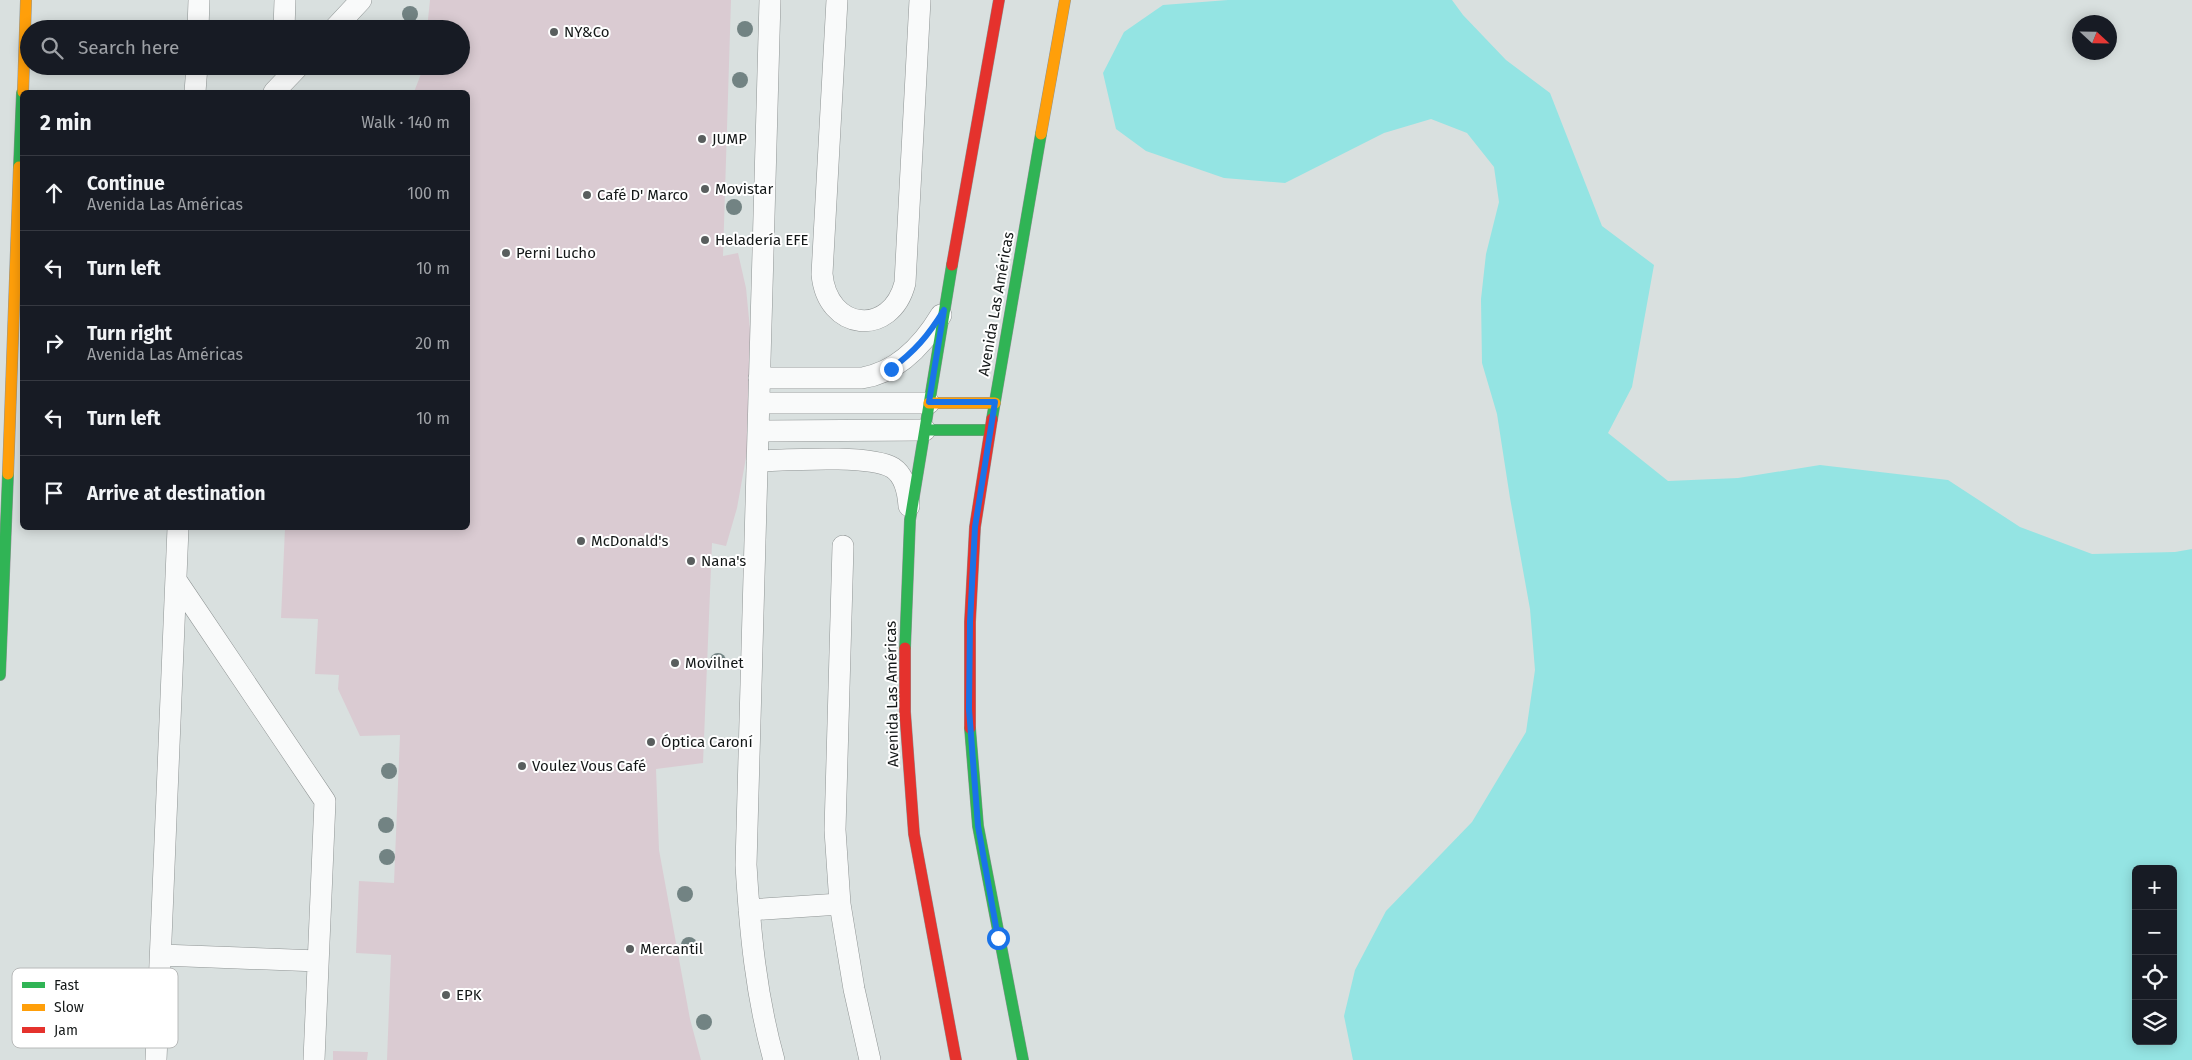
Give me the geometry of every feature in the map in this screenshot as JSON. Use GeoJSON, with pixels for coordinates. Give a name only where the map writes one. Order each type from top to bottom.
{"type":"FeatureCollection","features":[{"type":"Feature","properties":{"kind":"main road"},"geometry":{"type":"LineString","coordinates":[[25,20],[26,0]]}},
{"type":"Feature","properties":{"kind":"main road","name":"Avenida Las Américas"},"geometry":{"type":"LineString","coordinates":[[956,1060],[914,834],[905,712],[905,620],[910,520],[944,310],[999,0]]}},
{"type":"Feature","properties":{"kind":"main road","name":"Avenida Las Américas"},"geometry":{"type":"LineString","coordinates":[[1023,1060],[978,826],[969,709],[970,622],[975,527],[990,430],[1065,0]]}},
{"type":"Feature","properties":{"kind":"main road"},"geometry":{"type":"LineString","coordinates":[[22,90],[23,75]]}},
{"type":"Feature","properties":{"kind":"main road"},"geometry":{"type":"LineString","coordinates":[[0,675],[20,146]]}},
{"type":"Feature","properties":{"kind":"main road"},"geometry":{"type":"LineString","coordinates":[[929,402],[995,402]]}},
{"type":"Feature","properties":{"kind":"main road"},"geometry":{"type":"LineString","coordinates":[[925,430],[990,430]]}},
{"type":"Feature","properties":{"kind":"lane"},"geometry":{"type":"LineString","coordinates":[[198,20],[199,0]]}},
{"type":"Feature","properties":{"kind":"lane"},"geometry":{"type":"LineString","coordinates":[[284,20],[285,0]]}},
{"type":"Feature","properties":{"kind":"lane"},"geometry":{"type":"LineString","coordinates":[[342,20],[361,0]]}},
{"type":"Feature","properties":{"kind":"lane"},"geometry":{"type":"LineString","coordinates":[[770,0],[746,865],[757,978],[774,1060]]}},
{"type":"Feature","properties":{"kind":"lane"},"geometry":{"type":"LineString","coordinates":[[837,0],[822,274],[829,302],[839,312],[852,318],[866,320],[880,317],[893,309],[902,297],[905,283],[920,0]]}},
{"type":"Feature","properties":{"kind":"lane"},"geometry":{"type":"LineString","coordinates":[[196,90],[197,75]]}},
{"type":"Feature","properties":{"kind":"lane"},"geometry":{"type":"LineString","coordinates":[[759,378],[862,378],[876,376],[891,369],[918,346],[929,335],[944,310]]}},
{"type":"Feature","properties":{"kind":"lane"},"geometry":{"type":"LineString","coordinates":[[759,403],[929,402]]}},
{"type":"Feature","properties":{"kind":"lane"},"geometry":{"type":"LineString","coordinates":[[758,431],[925,430]]}},
{"type":"Feature","properties":{"kind":"lane"},"geometry":{"type":"LineString","coordinates":[[757,460],[863,460],[882,464],[892,468],[905,484],[908,493],[910,520]]}},
{"type":"Feature","properties":{"kind":"lane"},"geometry":{"type":"LineString","coordinates":[[160,968],[178,530]]}},
{"type":"Feature","properties":{"kind":"lane"},"geometry":{"type":"LineString","coordinates":[[843,546],[835,830],[840,904],[854,989],[870,1060]]}},
{"type":"Feature","properties":{"kind":"lane"},"geometry":{"type":"LineString","coordinates":[[176,580],[325,802],[314,1060]]}},
{"type":"Feature","properties":{"kind":"lane"},"geometry":{"type":"LineString","coordinates":[[749,910],[840,904]]}},
{"type":"Feature","properties":{"kind":"lane"},"geometry":{"type":"LineString","coordinates":[[161,956],[318,961]]}},
{"type":"Feature","properties":{"kind":"shaded area"},"geometry":{"type":"Polygon","coordinates":[[[1228,0],[1452,0],[1463,15],[1506,60],[1550,93],[1602,226],[1654,265],[1632,387],[1608,433],[1668,481],[1738,478],[1820,465],[1948,480],[2020,527],[2092,554],[2175,552],[2192,549],[2192,1060],[1353,1060],[1344,1016],[1355,970],[1386,911],[1472,822],[1526,732],[1535,670],[1530,609],[1497,414],[1482,363],[1481,299],[1486,254],[1499,202],[1494,167],[1467,133],[1431,119],[1384,133],[1285,183],[1224,178],[1146,151],[1116,129],[1103,73],[1124,32],[1163,5],[1228,0]]]}},
{"type":"Feature","properties":{"kind":"building"},"geometry":{"type":"Polygon","coordinates":[[[430,0],[731,0],[723,256],[738,253],[746,288],[753,360],[750,435],[737,508],[726,546],[712,543],[703,763],[656,769],[659,850],[690,1019],[701,1060],[387,1060],[391,955],[356,953],[359,881],[394,883],[400,735],[360,736],[338,689],[339,675],[315,674],[318,619],[281,618],[285,530],[470,530],[470,90],[415,90],[421,75],[470,75],[470,20],[428,20],[430,0]]]}},
{"type":"Feature","properties":{"kind":"building"},"geometry":{"type":"Polygon","coordinates":[[[333,1051],[368,1052],[367,1060],[333,1060],[333,1051]]]}},
{"type":"Feature","properties":{"kind":"traffic: fast"},"geometry":{"type":"LineString","coordinates":[[992,419],[1041,134]]}},
{"type":"Feature","properties":{"kind":"traffic: fast"},"geometry":{"type":"LineString","coordinates":[[19,167],[20,142]]}},
{"type":"Feature","properties":{"kind":"traffic: fast"},"geometry":{"type":"LineString","coordinates":[[905,648],[910,520],[952,265]]}},
{"type":"Feature","properties":{"kind":"traffic: fast"},"geometry":{"type":"LineString","coordinates":[[925,430],[990,430]]}},
{"type":"Feature","properties":{"kind":"traffic: fast"},"geometry":{"type":"LineString","coordinates":[[0,675],[8,474]]}},
{"type":"Feature","properties":{"kind":"traffic: fast"},"geometry":{"type":"LineString","coordinates":[[970,728],[978,826],[1023,1060]]}},
{"type":"Feature","properties":{"kind":"traffic: slow"},"geometry":{"type":"LineString","coordinates":[[25,20],[26,0]]}},
{"type":"Feature","properties":{"kind":"traffic: slow"},"geometry":{"type":"LineString","coordinates":[[1041,134],[1065,0]]}},
{"type":"Feature","properties":{"kind":"traffic: slow"},"geometry":{"type":"LineString","coordinates":[[23,90],[24,75]]}},
{"type":"Feature","properties":{"kind":"traffic: slow"},"geometry":{"type":"LineString","coordinates":[[8,474],[19,167]]}},
{"type":"Feature","properties":{"kind":"traffic: slow"},"geometry":{"type":"LineString","coordinates":[[929,403],[995,403]]}},
{"type":"Feature","properties":{"kind":"traffic: jam"},"geometry":{"type":"LineString","coordinates":[[952,265],[999,0]]}},
{"type":"Feature","properties":{"kind":"traffic: jam"},"geometry":{"type":"LineString","coordinates":[[970,728],[970,622],[975,527],[992,419]]}},
{"type":"Feature","properties":{"kind":"traffic: jam"},"geometry":{"type":"LineString","coordinates":[[905,648],[905,712],[914,834],[956,1060]]}},
{"type":"Feature","properties":{"kind":"place","name":"NY&Co"},"geometry":{"type":"Point","coordinates":[554,32]}},
{"type":"Feature","properties":{"kind":"place","name":"JUMP"},"geometry":{"type":"Point","coordinates":[702,139]}},
{"type":"Feature","properties":{"kind":"place","name":"Movistar"},"geometry":{"type":"Point","coordinates":[705,189]}},
{"type":"Feature","properties":{"kind":"place","name":"Café D' Marco"},"geometry":{"type":"Point","coordinates":[587,195]}},
{"type":"Feature","properties":{"kind":"place","name":"Heladería EFE"},"geometry":{"type":"Point","coordinates":[705,240]}},
{"type":"Feature","properties":{"kind":"place","name":"Perni Lucho"},"geometry":{"type":"Point","coordinates":[506,253]}},
{"type":"Feature","properties":{"kind":"place","name":"McDonald's"},"geometry":{"type":"Point","coordinates":[581,541]}},
{"type":"Feature","properties":{"kind":"place","name":"Nana's"},"geometry":{"type":"Point","coordinates":[691,561]}},
{"type":"Feature","properties":{"kind":"place","name":"Movilnet"},"geometry":{"type":"Point","coordinates":[675,663]}},
{"type":"Feature","properties":{"kind":"place","name":"Óptica Caroní"},"geometry":{"type":"Point","coordinates":[651,742]}},
{"type":"Feature","properties":{"kind":"place","name":"Voulez Vous Café"},"geometry":{"type":"Point","coordinates":[522,766]}},
{"type":"Feature","properties":{"kind":"place","name":"Mercantil"},"geometry":{"type":"Point","coordinates":[630,949]}},
{"type":"Feature","properties":{"kind":"place","name":"EPK"},"geometry":{"type":"Point","coordinates":[446,995]}},
{"type":"Feature","properties":{"kind":"route"},"geometry":{"type":"LineString","coordinates":[[891,369],[929,335],[944,310],[929,402],[995,402],[975,527],[970,622],[969,709],[978,826],[998,938]]}}]}
